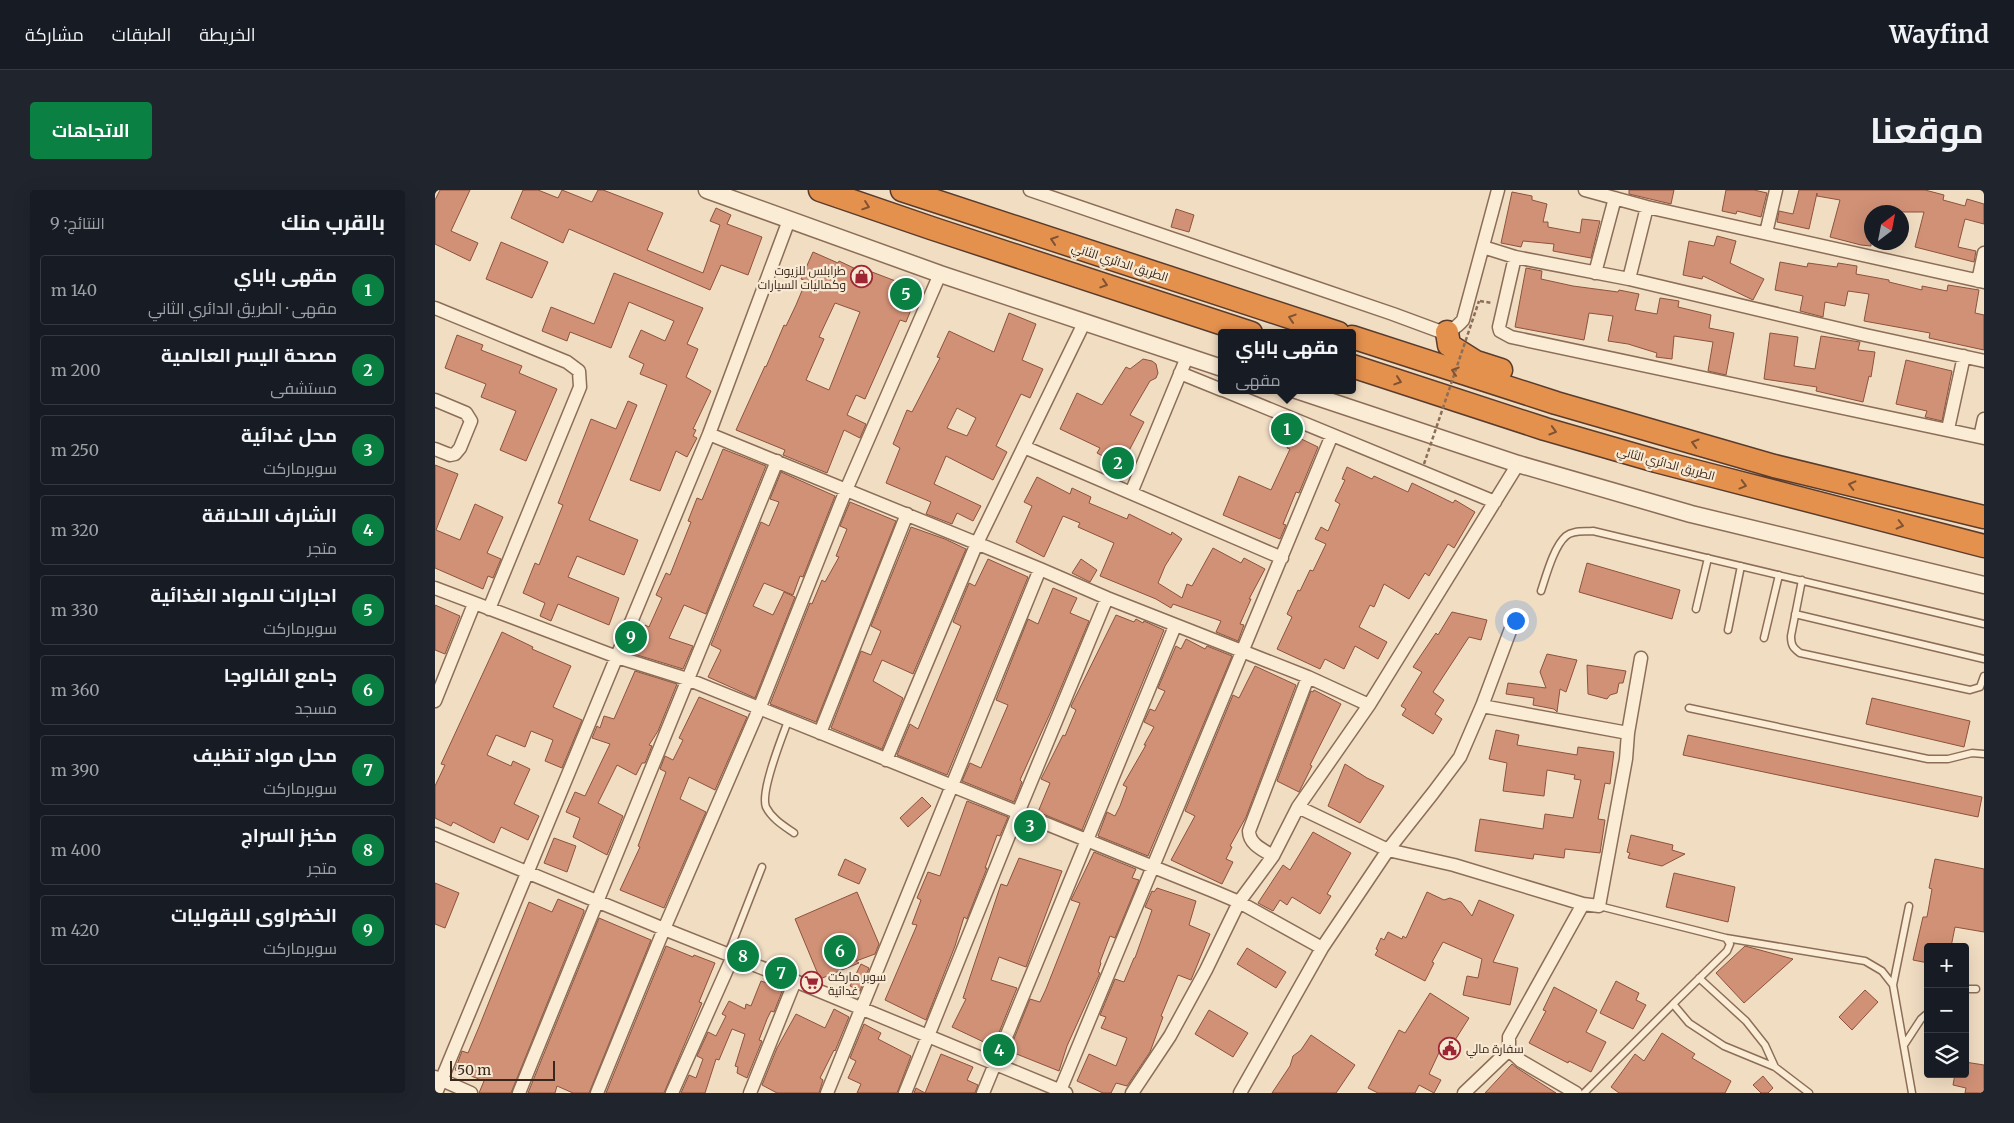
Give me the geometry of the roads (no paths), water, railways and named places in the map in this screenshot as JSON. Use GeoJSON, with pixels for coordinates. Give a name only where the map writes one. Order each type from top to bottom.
{"type":"FeatureCollection","features":[{"type":"Feature","properties":{"kind":"highway"},"geometry":{"type":"LineString","coordinates":[[820,190],[1239,329]]}},
{"type":"Feature","properties":{"kind":"highway","name":"الطريق الدائري الثاني"},"geometry":{"type":"LineString","coordinates":[[902,190],[1326,329]]}},
{"type":"Feature","properties":{"kind":"highway"},"geometry":{"type":"LineString","coordinates":[[1447,332],[1449,345],[1476,362],[1578,394],[1607,406],[1635,426]]}},
{"type":"Feature","properties":{"kind":"highway"},"geometry":{"type":"LineString","coordinates":[[1356,338],[1556,403],[1774,466],[1984,517]]}},
{"type":"Feature","properties":{"kind":"highway","name":"الطريق الدائري الثاني"},"geometry":{"type":"LineString","coordinates":[[1356,367],[1563,434],[1776,493],[1984,546]]}},
{"type":"Feature","properties":{"kind":"street"},"geometry":{"type":"LineString","coordinates":[[707,190],[940,274],[1218,367]]}},
{"type":"Feature","properties":{"kind":"street"},"geometry":{"type":"LineString","coordinates":[[1030,190],[1393,314],[1439,332],[1447,332],[1457,327],[1463,320],[1498,190]]}},
{"type":"Feature","properties":{"kind":"street"},"geometry":{"type":"LineString","coordinates":[[1585,190],[1647,207],[1981,282],[1984,253]]}},
{"type":"Feature","properties":{"kind":"street"},"geometry":{"type":"LineString","coordinates":[[1766,233],[1776,190]]}},
{"type":"Feature","properties":{"kind":"street"},"geometry":{"type":"LineString","coordinates":[[1595,273],[1615,198]]}},
{"type":"Feature","properties":{"kind":"street"},"geometry":{"type":"LineString","coordinates":[[1629,279],[1647,207]]}},
{"type":"Feature","properties":{"kind":"street"},"geometry":{"type":"LineString","coordinates":[[436,1093],[438,1079],[527,873],[709,434],[789,220]]}},
{"type":"Feature","properties":{"kind":"street"},"geometry":{"type":"LineString","coordinates":[[1483,247],[1515,256],[1629,279],[1865,336],[1984,361]]}},
{"type":"Feature","properties":{"kind":"street"},"geometry":{"type":"LineString","coordinates":[[1515,256],[1499,327],[1500,331],[1511,337],[1982,437],[1984,419]]}},
{"type":"Feature","properties":{"kind":"street"},"geometry":{"type":"LineString","coordinates":[[597,1093],[663,929],[759,710],[846,490],[940,274]]}},
{"type":"Feature","properties":{"kind":"street"},"geometry":{"type":"LineString","coordinates":[[435,308],[567,362],[579,370],[580,387],[489,609]]}},
{"type":"Feature","properties":{"kind":"street"},"geometry":{"type":"LineString","coordinates":[[886,760],[977,544],[1085,321]]}},
{"type":"Feature","properties":{"kind":"street"},"geometry":{"type":"LineString","coordinates":[[1948,429],[1964,356]]}},
{"type":"Feature","properties":{"kind":"street"},"geometry":{"type":"LineString","coordinates":[[1131,493],[1187,357]]}},
{"type":"Feature","properties":{"kind":"street"},"geometry":{"type":"LineString","coordinates":[[1180,373],[1218,388]]}},
{"type":"Feature","properties":{"kind":"street"},"geometry":{"type":"LineString","coordinates":[[1233,394],[1495,502]]}},
{"type":"Feature","properties":{"kind":"street"},"geometry":{"type":"LineString","coordinates":[[1308,394],[1518,464],[1691,514],[1984,585]]}},
{"type":"Feature","properties":{"kind":"street"},"geometry":{"type":"LineString","coordinates":[[435,400],[465,413],[471,421],[460,448],[455,454],[451,455],[435,449]]}},
{"type":"Feature","properties":{"kind":"street"},"geometry":{"type":"LineString","coordinates":[[709,434],[1040,568],[1175,626],[1308,677],[1369,706]]}},
{"type":"Feature","properties":{"kind":"street"},"geometry":{"type":"LineString","coordinates":[[435,834],[663,929],[996,1063],[1062,1092],[1153,867],[1333,435]]}},
{"type":"Feature","properties":{"kind":"street"},"geometry":{"type":"LineString","coordinates":[[1024,448],[1282,558]]}},
{"type":"Feature","properties":{"kind":"street"},"geometry":{"type":"LineString","coordinates":[[519,1093],[777,461]]}},
{"type":"Feature","properties":{"kind":"street"},"geometry":{"type":"LineString","coordinates":[[1134,1092],[1170,1036],[1206,970],[1239,902],[1273,856],[1298,807],[1369,706],[1518,464]]}},
{"type":"Feature","properties":{"kind":"street"},"geometry":{"type":"LineString","coordinates":[[820,733],[907,514]]}},
{"type":"Feature","properties":{"kind":"street"},"geometry":{"type":"LineString","coordinates":[[827,1093],[1040,568]]}},
{"type":"Feature","properties":{"kind":"street"},"geometry":{"type":"LineString","coordinates":[[435,588],[617,657],[687,679],[759,710],[1153,867],[1239,902],[1322,948]]}},
{"type":"Feature","properties":{"kind":"street"},"geometry":{"type":"LineString","coordinates":[[905,1093],[1107,598]]}},
{"type":"Feature","properties":{"kind":"street"},"geometry":{"type":"LineString","coordinates":[[435,700],[475,604]]}},
{"type":"Feature","properties":{"kind":"street"},"geometry":{"type":"LineString","coordinates":[[1240,1093],[1322,948],[1388,850],[1460,757],[1482,706],[1513,623]]}},
{"type":"Feature","properties":{"kind":"street"},"geometry":{"type":"LineString","coordinates":[[983,1093],[1175,626]]}},
{"type":"Feature","properties":{"kind":"street"},"geometry":{"type":"LineString","coordinates":[[1298,807],[1388,850],[1454,865],[1583,904],[1599,906],[1626,759],[1628,732],[1641,658]]}},
{"type":"Feature","properties":{"kind":"street"},"geometry":{"type":"LineString","coordinates":[[1273,856],[1252,842],[1249,838],[1249,831],[1308,677]]}},
{"type":"Feature","properties":{"kind":"street"},"geometry":{"type":"LineString","coordinates":[[1482,706],[1628,732]]}},
{"type":"Feature","properties":{"kind":"street"},"geometry":{"type":"LineString","coordinates":[[1463,1093],[1509,1050],[1509,1037],[1583,904]]}},
{"type":"Feature","properties":{"kind":"street"},"geometry":{"type":"LineString","coordinates":[[672,1093],[731,955]]}},
{"type":"Feature","properties":{"kind":"street"},"geometry":{"type":"LineString","coordinates":[[750,1093],[795,981]]}},
{"type":"Feature","properties":{"kind":"street"},"geometry":{"type":"LineString","coordinates":[[1509,1050],[1521,1061],[1575,1093]]}},
{"type":"Feature","properties":{"kind":"street"},"geometry":{"type":"LineString","coordinates":[[438,1079],[471,1093]]}},
{"type":"Feature","properties":{"kind":"lane"},"geometry":{"type":"LineString","coordinates":[[1541,591],[1559,544],[1567,535],[1593,531],[1984,624]]}},
{"type":"Feature","properties":{"kind":"lane"},"geometry":{"type":"LineString","coordinates":[[1696,609],[1708,558]]}},
{"type":"Feature","properties":{"kind":"lane"},"geometry":{"type":"LineString","coordinates":[[1728,630],[1741,566]]}},
{"type":"Feature","properties":{"kind":"lane"},"geometry":{"type":"LineString","coordinates":[[1764,638],[1779,575]]}},
{"type":"Feature","properties":{"kind":"lane"},"geometry":{"type":"LineString","coordinates":[[1802,580],[1791,644],[1800,653],[1970,690],[1980,687],[1984,676]]}},
{"type":"Feature","properties":{"kind":"lane"},"geometry":{"type":"LineString","coordinates":[[1795,614],[1984,659]]}},
{"type":"Feature","properties":{"kind":"lane"},"geometry":{"type":"LineString","coordinates":[[1689,708],[1928,759],[1948,759],[1972,753],[1984,754]]}},
{"type":"Feature","properties":{"kind":"lane"},"geometry":{"type":"LineString","coordinates":[[787,721],[770,776],[766,794],[766,806],[777,821],[794,833]]}},
{"type":"Feature","properties":{"kind":"lane"},"geometry":{"type":"LineString","coordinates":[[731,955],[762,867]]}},
{"type":"Feature","properties":{"kind":"lane"},"geometry":{"type":"LineString","coordinates":[[1599,906],[1726,938],[1865,961],[1882,970],[1893,985]]}},
{"type":"Feature","properties":{"kind":"lane"},"geometry":{"type":"LineString","coordinates":[[1909,906],[1893,985],[1912,1093]]}},
{"type":"Feature","properties":{"kind":"lane"},"geometry":{"type":"LineString","coordinates":[[1584,1093],[1727,951],[1730,944],[1726,938]]}},
{"type":"Feature","properties":{"kind":"lane"},"geometry":{"type":"LineString","coordinates":[[1699,978],[1746,1021],[1765,1044],[1775,1067]]}},
{"type":"Feature","properties":{"kind":"lane"},"geometry":{"type":"LineString","coordinates":[[1969,989],[1976,989]]}},
{"type":"Feature","properties":{"kind":"lane"},"geometry":{"type":"LineString","coordinates":[[1673,1004],[1689,1023],[1724,1046],[1775,1067],[1809,1093]]}},
{"type":"Feature","properties":{"kind":"lane"},"geometry":{"type":"LineString","coordinates":[[1904,1045],[1924,1016]]}},
{"type":"Feature","properties":{"kind":"place","name":"طرابلس للزيوت وكماليات السيارات"},"geometry":{"type":"Point","coordinates":[862,277]}},
{"type":"Feature","properties":{"kind":"place","name":"احبارات للمواد الغذائية"},"geometry":{"type":"Point","coordinates":[906,294]}},
{"type":"Feature","properties":{"kind":"place","name":"مقهى باباي"},"geometry":{"type":"Point","coordinates":[1287,429]}},
{"type":"Feature","properties":{"kind":"place","name":"مصحة اليسر العالمية"},"geometry":{"type":"Point","coordinates":[1118,463]}},
{"type":"Feature","properties":{"kind":"place","name":"الخضراوى للبقوليات"},"geometry":{"type":"Point","coordinates":[631,637]}},
{"type":"Feature","properties":{"kind":"place","name":"محل غدائية"},"geometry":{"type":"Point","coordinates":[1030,826]}},
{"type":"Feature","properties":{"kind":"place","name":"جامع الفالوجا"},"geometry":{"type":"Point","coordinates":[840,951]}},
{"type":"Feature","properties":{"kind":"place","name":"مخبز السراج"},"geometry":{"type":"Point","coordinates":[743,956]}},
{"type":"Feature","properties":{"kind":"place","name":"محل مواد تنظيف"},"geometry":{"type":"Point","coordinates":[781,973]}},
{"type":"Feature","properties":{"kind":"place","name":"سوبر ماركت غدائية"},"geometry":{"type":"Point","coordinates":[812,983]}},
{"type":"Feature","properties":{"kind":"place","name":"سفارة مالي"},"geometry":{"type":"Point","coordinates":[1450,1048]}},
{"type":"Feature","properties":{"kind":"place","name":"الشارف اللحلاقة"},"geometry":{"type":"Point","coordinates":[999,1050]}}]}
